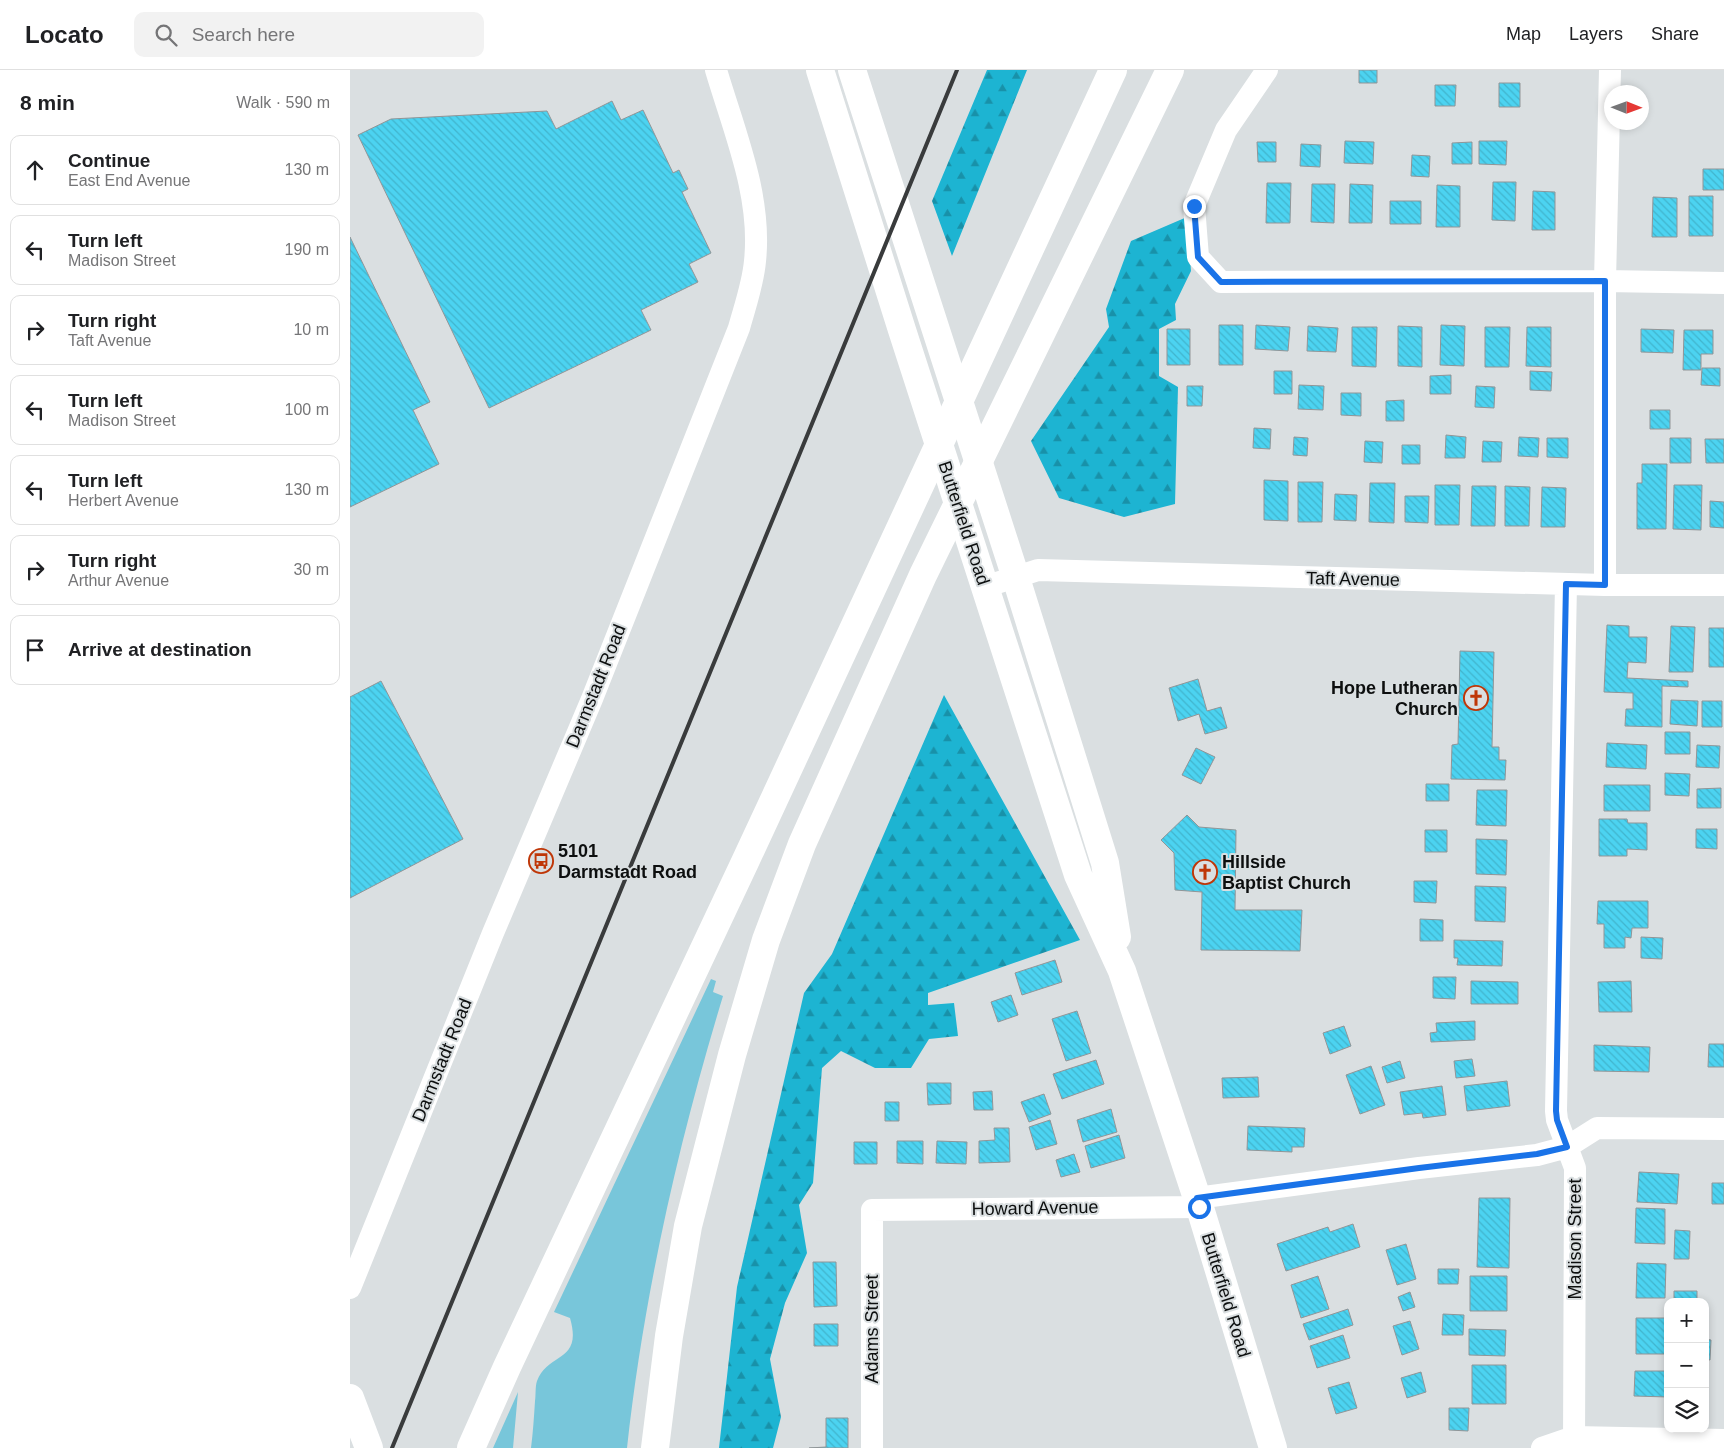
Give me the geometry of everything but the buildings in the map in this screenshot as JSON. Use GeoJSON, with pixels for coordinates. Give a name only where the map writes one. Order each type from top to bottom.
{"type":"FeatureCollection","features":[{"type":"Feature","properties":{"kind":"main road","name":"Butterfield Road"},"geometry":{"type":"LineString","coordinates":[[820,70],[984,587],[1078,875],[1122,971],[1198,1202],[1273,1448]]}},
{"type":"Feature","properties":{"kind":"main road","name":"Butterfield Road"},"geometry":{"type":"LineString","coordinates":[[852,70],[1016,578],[1105,863],[1122,971]]}},
{"type":"Feature","properties":{"kind":"main road"},"geometry":{"type":"LineString","coordinates":[[471,1448],[510,1359],[638,1090],[1113,70]]}},
{"type":"Feature","properties":{"kind":"main road"},"geometry":{"type":"LineString","coordinates":[[655,1448],[669,1336],[688,1226],[727,1073],[766,940],[810,826],[923,575],[1170,70]]}},
{"type":"Feature","properties":{"kind":"main road"},"geometry":{"type":"LineString","coordinates":[[350,1398],[369,1448]]}},
{"type":"Feature","properties":{"kind":"street","name":"Darmstadt Road"},"geometry":{"type":"LineString","coordinates":[[350,1288],[493,933],[592,699],[738,328],[750,292],[755,260],[756,231],[753,199],[745,164],[716,70]]}},
{"type":"Feature","properties":{"kind":"street"},"geometry":{"type":"LineString","coordinates":[[1267,70],[1226,130],[1194,206],[1198,257],[1221,282],[1605,281],[1724,283]]}},
{"type":"Feature","properties":{"kind":"street"},"geometry":{"type":"LineString","coordinates":[[1605,585],[1605,281],[1610,70]]}},
{"type":"Feature","properties":{"kind":"street","name":"Taft Avenue"},"geometry":{"type":"LineString","coordinates":[[984,587],[1038,570],[1605,585],[1724,585]]}},
{"type":"Feature","properties":{"kind":"street","name":"Madison Street"},"geometry":{"type":"LineString","coordinates":[[1566,584],[1556,1111],[1557,1120],[1575,1168],[1574,1442]]}},
{"type":"Feature","properties":{"kind":"street","name":"Howard Avenue"},"geometry":{"type":"LineString","coordinates":[[872,1210],[1198,1202],[1419,1168],[1537,1154],[1567,1147],[1597,1128],[1724,1129]]}},
{"type":"Feature","properties":{"kind":"street","name":"Adams Street"},"geometry":{"type":"LineString","coordinates":[[872,1210],[872,1448]]}},
{"type":"Feature","properties":{"kind":"street"},"geometry":{"type":"LineString","coordinates":[[1542,1448],[1574,1442],[1724,1440]]}},
{"type":"Feature","properties":{"kind":"shaded area"},"geometry":{"type":"Polygon","coordinates":[[[711,979],[716,981],[713,992],[723,996],[691,1107],[664,1220],[643,1333],[627,1448],[531,1448],[537,1381],[542,1372],[568,1350],[572,1343],[573,1332],[570,1318],[554,1312],[711,979]]]}},
{"type":"Feature","properties":{"kind":"shaded area"},"geometry":{"type":"Polygon","coordinates":[[[518,1392],[513,1448],[493,1448],[518,1392]]]}},
{"type":"Feature","properties":{"kind":"green space"},"geometry":{"type":"Polygon","coordinates":[[[987,70],[1027,70],[952,256],[932,201],[987,70]]]}},
{"type":"Feature","properties":{"kind":"green space"},"geometry":{"type":"Polygon","coordinates":[[[1187,217],[1191,271],[1175,304],[1176,320],[1159,329],[1159,376],[1178,387],[1175,504],[1124,517],[1059,498],[1031,441],[1109,327],[1106,309],[1131,241],[1187,217]]]}},
{"type":"Feature","properties":{"kind":"green space"},"geometry":{"type":"Polygon","coordinates":[[[944,695],[1080,940],[928,993],[928,1005],[954,1003],[958,1036],[929,1039],[911,1068],[875,1068],[841,1051],[822,1068],[813,1183],[799,1205],[807,1253],[785,1303],[770,1359],[781,1417],[773,1448],[719,1448],[737,1287],[804,993],[832,954],[944,695]]]}},
{"type":"Feature","properties":{"kind":"railway"},"geometry":{"type":"LineString","coordinates":[[392,1448],[957,70]]}},
{"type":"Feature","properties":{"kind":"place","name":"Hope Lutheran Church"},"geometry":{"type":"Point","coordinates":[1476,698]}},
{"type":"Feature","properties":{"kind":"place","name":"5101 Darmstadt Road"},"geometry":{"type":"Point","coordinates":[541,861]}},
{"type":"Feature","properties":{"kind":"place","name":"Hillside Baptist Church"},"geometry":{"type":"Point","coordinates":[1205,872]}},
{"type":"Feature","properties":{"kind":"route"},"geometry":{"type":"LineString","coordinates":[[1194,206],[1198,257],[1221,282],[1605,281],[1605,585],[1566,584],[1556,1111],[1557,1120],[1567,1147],[1537,1154],[1197,1198],[1199,1207]]}}]}
